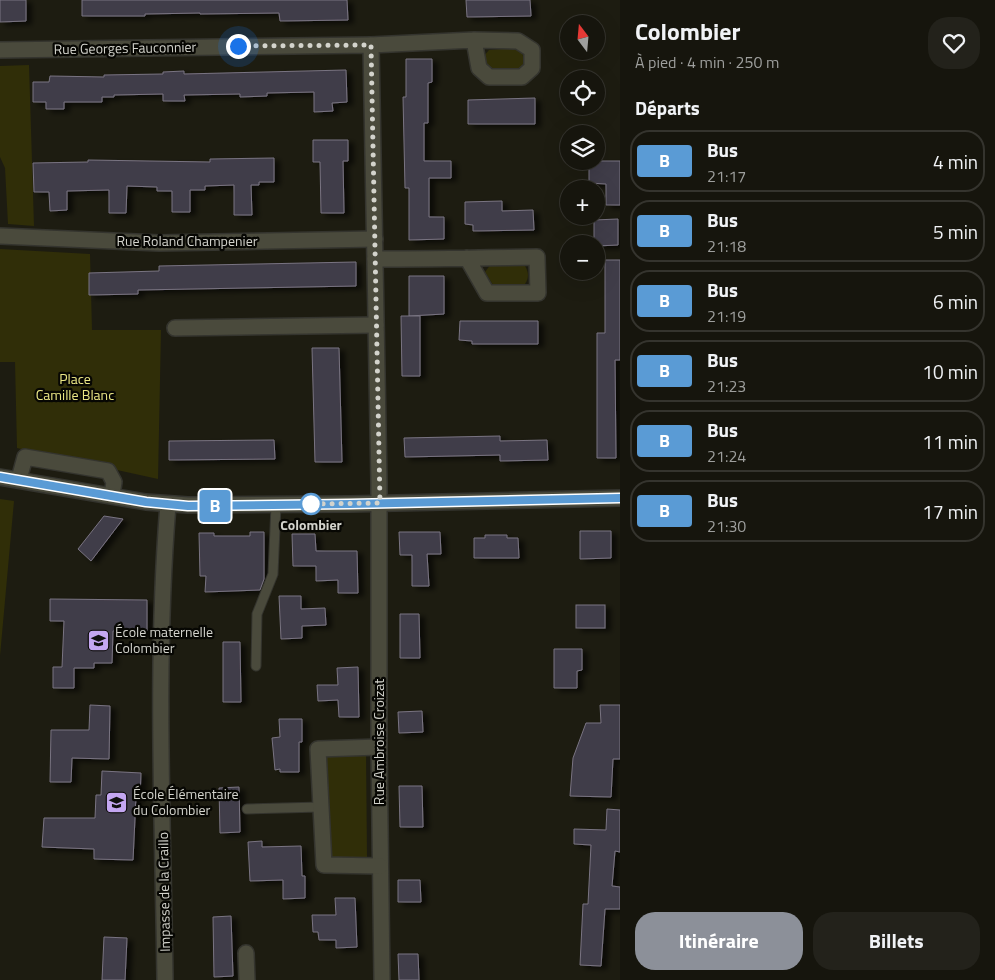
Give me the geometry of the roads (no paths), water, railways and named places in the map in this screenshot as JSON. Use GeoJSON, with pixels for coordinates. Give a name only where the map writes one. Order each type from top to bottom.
{"type":"FeatureCollection","features":[{"type":"Feature","properties":{"kind":"street","name":"Rue Georges Fauconnier"},"geometry":{"type":"LineString","coordinates":[[0,50],[371,45],[474,40]]}},
{"type":"Feature","properties":{"kind":"street"},"geometry":{"type":"LineString","coordinates":[[371,45],[380,503]]}},
{"type":"Feature","properties":{"kind":"street","name":"Rue Roland Champenier"},"geometry":{"type":"LineString","coordinates":[[0,236],[160,243],[375,239]]}},
{"type":"Feature","properties":{"kind":"street"},"geometry":{"type":"LineString","coordinates":[[375,260],[467,258],[537,257],[538,293],[487,293],[467,258]]}},
{"type":"Feature","properties":{"kind":"street"},"geometry":{"type":"LineString","coordinates":[[174,328],[376,325]]}},
{"type":"Feature","properties":{"kind":"street"},"geometry":{"type":"LineString","coordinates":[[19,479],[24,457],[108,470],[114,482],[112,495]]}},
{"type":"Feature","properties":{"kind":"street"},"geometry":{"type":"LineString","coordinates":[[0,476],[168,505],[276,505],[620,498]]}},
{"type":"Feature","properties":{"kind":"street","name":"Rue Ambroise Croizat"},"geometry":{"type":"LineString","coordinates":[[380,503],[379,747],[382,980]]}},
{"type":"Feature","properties":{"kind":"street","name":"Impasse de la Craillo"},"geometry":{"type":"LineString","coordinates":[[165,980],[161,720],[163,592],[168,505]]}},
{"type":"Feature","properties":{"kind":"street"},"geometry":{"type":"LineString","coordinates":[[379,747],[318,749],[324,865],[380,866]]}},
{"type":"Feature","properties":{"kind":"street"},"geometry":{"type":"LineString","coordinates":[[246,953],[247,980]]}},
{"type":"Feature","properties":{"kind":"lane"},"geometry":{"type":"LineString","coordinates":[[256,666],[257,614],[273,574],[276,505]]}},
{"type":"Feature","properties":{"kind":"lane"},"geometry":{"type":"LineString","coordinates":[[247,809],[321,807]]}},
{"type":"Feature","properties":{"kind":"place","name":"Colombier"},"geometry":{"type":"Point","coordinates":[311,504]}},
{"type":"Feature","properties":{"kind":"place","name":"École maternelle Colombier"},"geometry":{"type":"Point","coordinates":[99,640]}},
{"type":"Feature","properties":{"kind":"place","name":"École Élémentaire du Colombier"},"geometry":{"type":"Point","coordinates":[117,802]}},
{"type":"Feature","properties":{"kind":"park label","name":"Place Camille Blanc"},"geometry":{"type":"Point","coordinates":[75,388]}}]}
